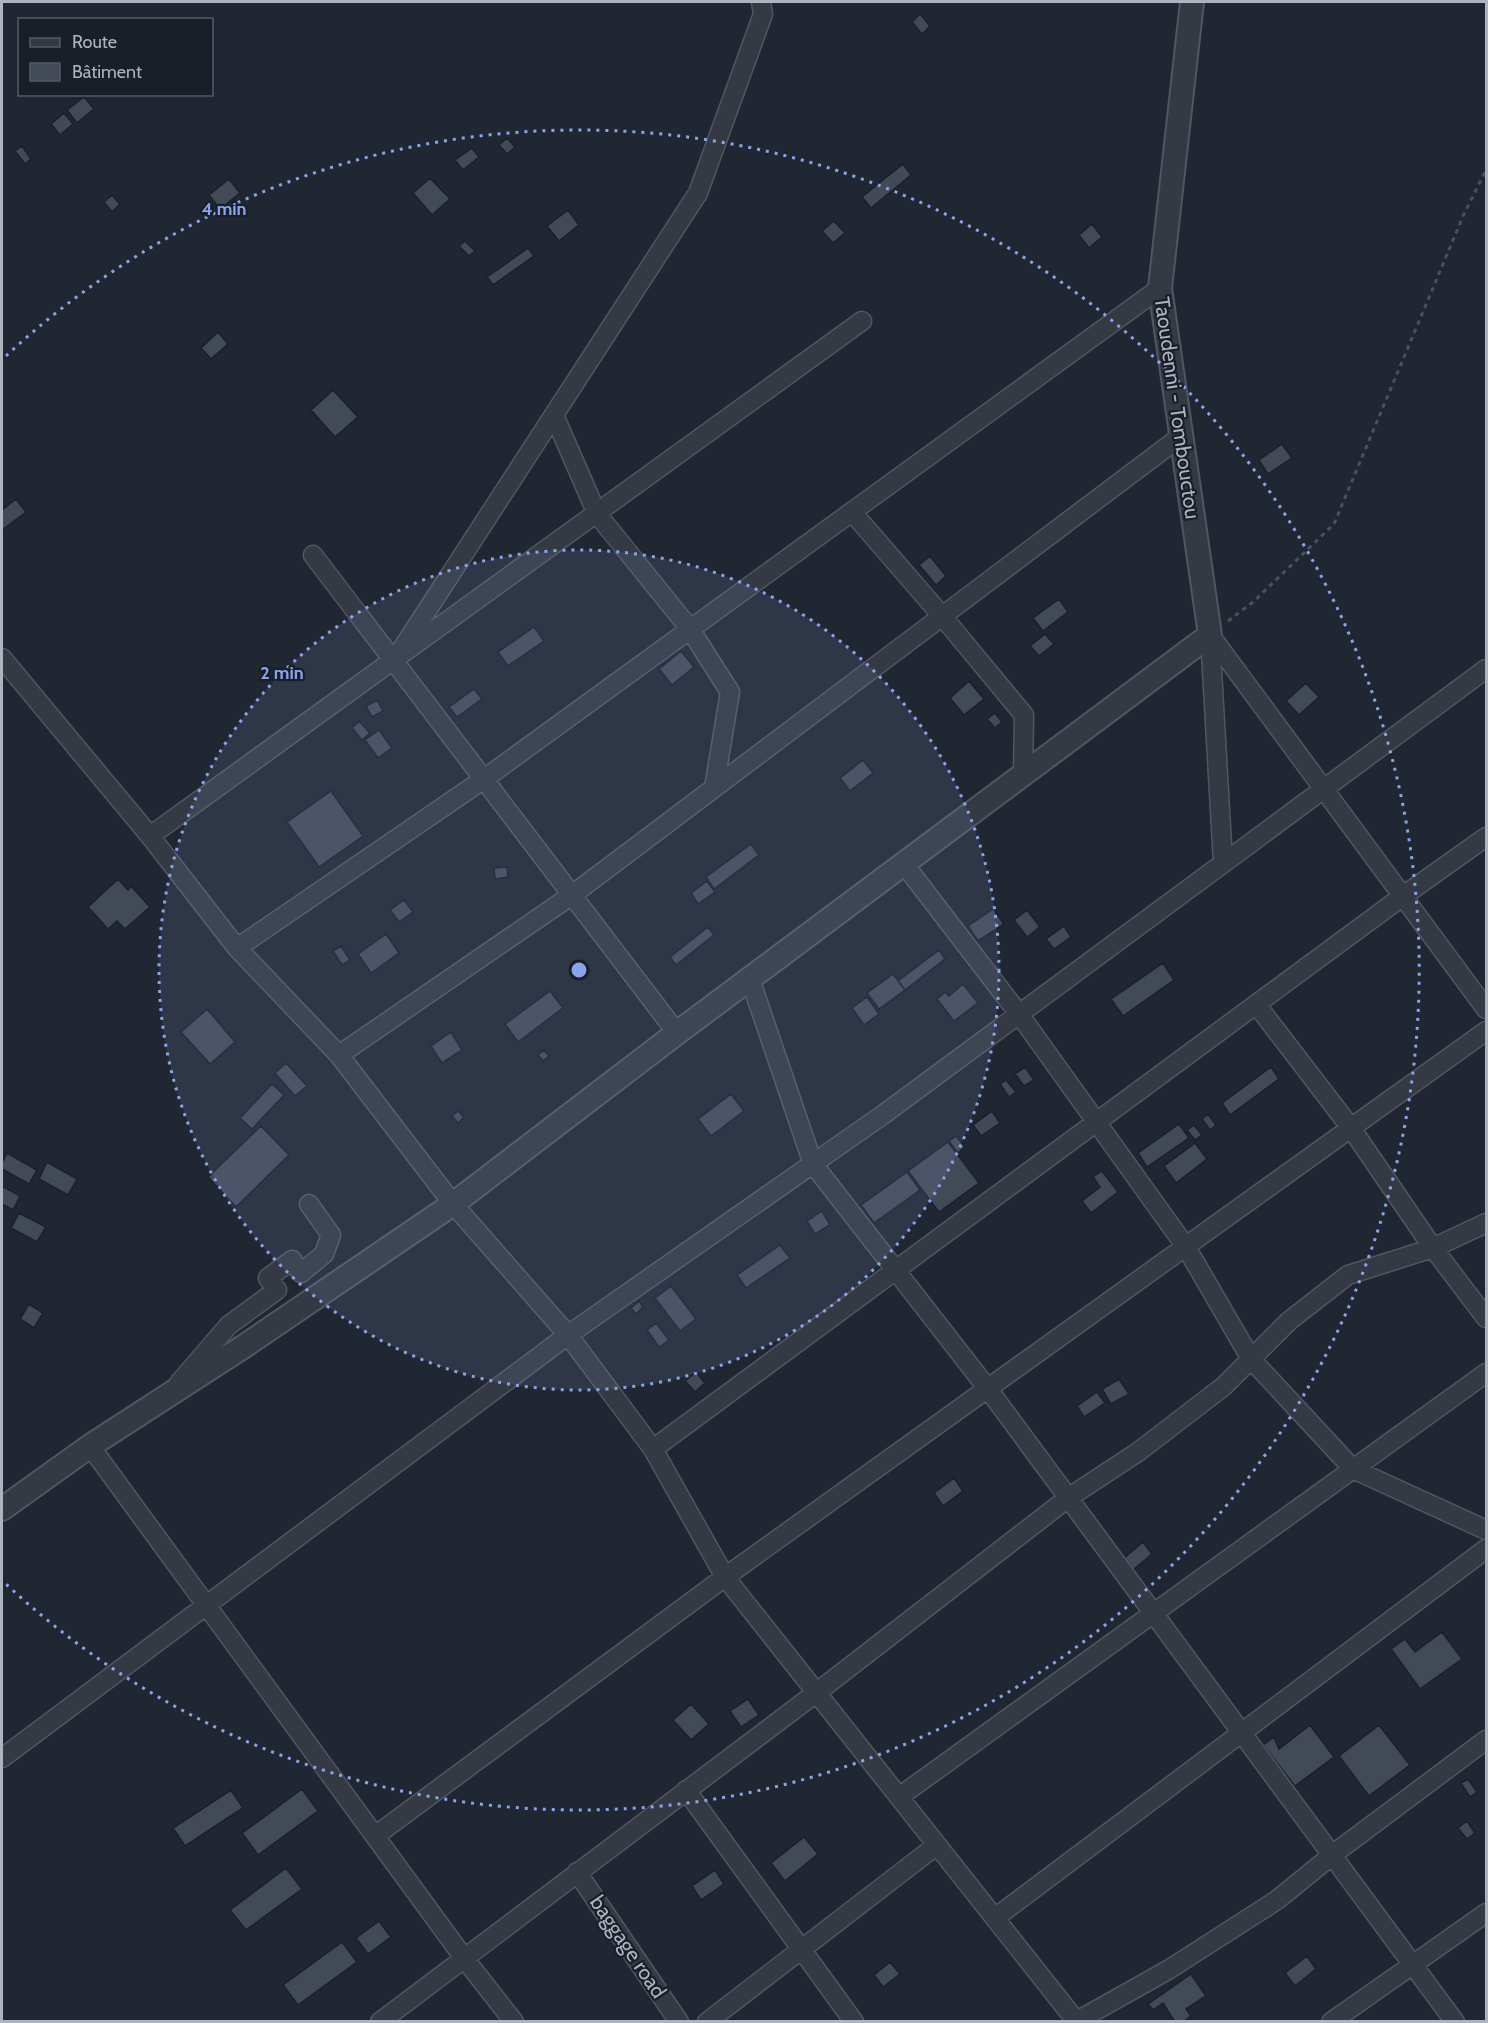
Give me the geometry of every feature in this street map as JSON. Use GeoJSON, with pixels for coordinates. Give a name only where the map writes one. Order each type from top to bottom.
{"type":"FeatureCollection","features":[{"type":"Feature","properties":{"kind":"street"},"geometry":{"type":"LineString","coordinates":[[394,661],[698,194],[763,14],[761,2]]}},
{"type":"Feature","properties":{"kind":"street","name":"Taoudenni - Tombouctou"},"geometry":{"type":"LineString","coordinates":[[1192,2],[1160,288],[1210,635]]}},
{"type":"Feature","properties":{"kind":"street"},"geometry":{"type":"LineString","coordinates":[[237,948],[484,779],[1160,288]]}},
{"type":"Feature","properties":{"kind":"street"},"geometry":{"type":"LineString","coordinates":[[150,836],[862,321]]}},
{"type":"Feature","properties":{"kind":"street"},"geometry":{"type":"LineString","coordinates":[[554,416],[597,514],[690,629],[730,692],[714,788]]}},
{"type":"Feature","properties":{"kind":"street"},"geometry":{"type":"LineString","coordinates":[[339,1055],[572,895],[1180,437]]}},
{"type":"Feature","properties":{"kind":"street"},"geometry":{"type":"LineString","coordinates":[[852,512],[1024,715],[1023,775]]}},
{"type":"Feature","properties":{"kind":"street"},"geometry":{"type":"LineString","coordinates":[[313,555],[677,1033]]}},
{"type":"Feature","properties":{"kind":"street"},"geometry":{"type":"LineString","coordinates":[[2,1509],[90,1446],[246,1345],[453,1204],[677,1033],[1210,635]]}},
{"type":"Feature","properties":{"kind":"street"},"geometry":{"type":"LineString","coordinates":[[1210,635],[1486,1009]]}},
{"type":"Feature","properties":{"kind":"street"},"geometry":{"type":"LineString","coordinates":[[1210,635],[1223,863]]}},
{"type":"Feature","properties":{"kind":"street"},"geometry":{"type":"LineString","coordinates":[[2,658],[150,836],[237,948],[339,1055],[453,1204],[568,1335],[653,1449],[725,1577],[1077,2021],[1168,1970],[1277,1900],[1332,1855],[1486,1740]]}},
{"type":"Feature","properties":{"kind":"street"},"geometry":{"type":"LineString","coordinates":[[2,1758],[568,1335],[884,1114],[1486,669]]}},
{"type":"Feature","properties":{"kind":"street"},"geometry":{"type":"LineString","coordinates":[[653,1449],[1486,837]]}},
{"type":"Feature","properties":{"kind":"street"},"geometry":{"type":"LineString","coordinates":[[904,864],[1019,1014],[1186,1247],[1251,1359],[1353,1469],[1486,1530]]}},
{"type":"Feature","properties":{"kind":"street"},"geometry":{"type":"LineString","coordinates":[[750,979],[813,1164],[988,1389],[1455,2022]]}},
{"type":"Feature","properties":{"kind":"street"},"geometry":{"type":"LineString","coordinates":[[1256,1004],[1351,1128],[1433,1248],[1486,1318]]}},
{"type":"Feature","properties":{"kind":"street"},"geometry":{"type":"LineString","coordinates":[[375,1836],[725,1577],[1486,1031]]}},
{"type":"Feature","properties":{"kind":"street"},"geometry":{"type":"LineString","coordinates":[[170,1394],[229,1325],[277,1290],[268,1278],[291,1260],[301,1273],[324,1254],[331,1235],[309,1204]]}},
{"type":"Feature","properties":{"kind":"street"},"geometry":{"type":"LineString","coordinates":[[380,2022],[816,1693],[1068,1498],[1146,1446],[1224,1386],[1289,1321],[1348,1275],[1433,1248],[1486,1223]]}},
{"type":"Feature","properties":{"kind":"street"},"geometry":{"type":"LineString","coordinates":[[899,1797],[1486,1373]]}},
{"type":"Feature","properties":{"kind":"street"},"geometry":{"type":"LineString","coordinates":[[90,1446],[464,1958],[514,2022]]}},
{"type":"Feature","properties":{"kind":"street"},"geometry":{"type":"LineString","coordinates":[[995,1918],[1486,1549]]}},
{"type":"Feature","properties":{"kind":"street"},"geometry":{"type":"LineString","coordinates":[[686,1790],[854,2022]]}},
{"type":"Feature","properties":{"kind":"street"},"geometry":{"type":"LineString","coordinates":[[708,2022],[937,1845]]}},
{"type":"Feature","properties":{"kind":"street","name":"baggage road"},"geometry":{"type":"LineString","coordinates":[[577,1872],[679,2022]]}},
{"type":"Feature","properties":{"kind":"street"},"geometry":{"type":"LineString","coordinates":[[1331,2022],[1486,1913]]}},
{"type":"Feature","properties":{"kind":"path"},"geometry":{"type":"LineString","coordinates":[[1210,635],[1253,603],[1334,524],[1464,214],[1486,170]]}},
{"type":"Feature","properties":{"kind":"building"},"geometry":{"type":"Polygon","coordinates":[[[920,14],[930,26],[922,34],[912,22],[920,14]]]}},
{"type":"Feature","properties":{"kind":"building"},"geometry":{"type":"Polygon","coordinates":[[[84,97],[94,109],[77,123],[67,110],[84,97]]]}},
{"type":"Feature","properties":{"kind":"building"},"geometry":{"type":"Polygon","coordinates":[[[64,113],[73,124],[60,135],[51,124],[64,113]]]}},
{"type":"Feature","properties":{"kind":"building"},"geometry":{"type":"Polygon","coordinates":[[[507,138],[515,147],[507,154],[499,145],[507,138]]]}},
{"type":"Feature","properties":{"kind":"building"},"geometry":{"type":"Polygon","coordinates":[[[22,146],[31,159],[25,164],[15,151],[22,146]]]}},
{"type":"Feature","properties":{"kind":"building"},"geometry":{"type":"Polygon","coordinates":[[[472,148],[479,157],[463,170],[455,160],[472,148]]]}},
{"type":"Feature","properties":{"kind":"building"},"geometry":{"type":"Polygon","coordinates":[[[903,164],[911,175],[871,208],[862,197],[903,164]]]}},
{"type":"Feature","properties":{"kind":"building"},"geometry":{"type":"Polygon","coordinates":[[[430,178],[450,199],[432,215],[413,193],[430,178]]]}},
{"type":"Feature","properties":{"kind":"building"},"geometry":{"type":"Polygon","coordinates":[[[229,179],[240,193],[220,209],[209,195],[229,179]]]}},
{"type":"Feature","properties":{"kind":"building"},"geometry":{"type":"Polygon","coordinates":[[[112,195],[120,204],[112,212],[104,202],[112,195]]]}},
{"type":"Feature","properties":{"kind":"building"},"geometry":{"type":"Polygon","coordinates":[[[568,210],[579,225],[559,241],[547,226],[568,210]]]}},
{"type":"Feature","properties":{"kind":"building"},"geometry":{"type":"Polygon","coordinates":[[[834,221],[845,233],[833,243],[822,231],[834,221]]]}},
{"type":"Feature","properties":{"kind":"building"},"geometry":{"type":"Polygon","coordinates":[[[1092,224],[1102,237],[1089,248],[1079,235],[1092,224]]]}},
{"type":"Feature","properties":{"kind":"building"},"geometry":{"type":"Polygon","coordinates":[[[465,241],[475,251],[469,256],[459,246],[465,241]]]}},
{"type":"Feature","properties":{"kind":"building"},"geometry":{"type":"Polygon","coordinates":[[[528,248],[534,256],[493,285],[487,277],[528,248]]]}},
{"type":"Feature","properties":{"kind":"building"},"geometry":{"type":"Polygon","coordinates":[[[218,332],[228,344],[211,359],[201,348],[218,332]]]}},
{"type":"Feature","properties":{"kind":"building"},"geometry":{"type":"Polygon","coordinates":[[[333,390],[358,417],[335,437],[311,410],[333,390]]]}},
{"type":"Feature","properties":{"kind":"building"},"geometry":{"type":"Polygon","coordinates":[[[1282,444],[1292,458],[1268,474],[1259,460],[1282,444]]]}},
{"type":"Feature","properties":{"kind":"building"},"geometry":{"type":"Polygon","coordinates":[[[16,499],[26,512],[2,530],[2,510],[16,499]]]}},
{"type":"Feature","properties":{"kind":"building"},"geometry":{"type":"Polygon","coordinates":[[[930,556],[946,576],[936,585],[919,565],[930,556]]]}},
{"type":"Feature","properties":{"kind":"building"},"geometry":{"type":"Polygon","coordinates":[[[1059,599],[1068,612],[1043,631],[1033,618],[1059,599]]]}},
{"type":"Feature","properties":{"kind":"building"},"geometry":{"type":"Polygon","coordinates":[[[534,627],[544,641],[508,666],[498,652],[534,627]]]}},
{"type":"Feature","properties":{"kind":"building"},"geometry":{"type":"Polygon","coordinates":[[[1045,634],[1054,644],[1039,656],[1030,646],[1045,634]]]}},
{"type":"Feature","properties":{"kind":"building"},"geometry":{"type":"Polygon","coordinates":[[[681,651],[694,667],[672,685],[659,669],[681,651]]]}},
{"type":"Feature","properties":{"kind":"building"},"geometry":{"type":"Polygon","coordinates":[[[969,681],[984,699],[964,715],[950,698],[969,681]]]}},
{"type":"Feature","properties":{"kind":"building"},"geometry":{"type":"Polygon","coordinates":[[[1306,683],[1319,697],[1299,715],[1286,701],[1306,683]]]}},
{"type":"Feature","properties":{"kind":"building"},"geometry":{"type":"Polygon","coordinates":[[[474,689],[482,699],[457,717],[449,707],[474,689]]]}},
{"type":"Feature","properties":{"kind":"building"},"geometry":{"type":"Polygon","coordinates":[[[377,700],[383,711],[372,717],[366,706],[377,700]]]}},
{"type":"Feature","properties":{"kind":"building"},"geometry":{"type":"Polygon","coordinates":[[[995,713],[1002,722],[995,728],[987,719],[995,713]]]}},
{"type":"Feature","properties":{"kind":"building"},"geometry":{"type":"Polygon","coordinates":[[[359,721],[370,733],[362,740],[352,728],[359,721]]]}},
{"type":"Feature","properties":{"kind":"building"},"geometry":{"type":"Polygon","coordinates":[[[379,730],[392,748],[378,758],[365,740],[379,730]]]}},
{"type":"Feature","properties":{"kind":"building"},"geometry":{"type":"Polygon","coordinates":[[[863,760],[873,773],[850,791],[840,778],[863,760]]]}},
{"type":"Feature","properties":{"kind":"building"},"geometry":{"type":"Polygon","coordinates":[[[331,791],[363,836],[319,867],[287,822],[331,791]]]}},
{"type":"Feature","properties":{"kind":"building"},"geometry":{"type":"Polygon","coordinates":[[[751,844],[759,855],[714,889],[706,877],[751,844]]]}},
{"type":"Feature","properties":{"kind":"building"},"geometry":{"type":"Polygon","coordinates":[[[507,867],[508,877],[495,879],[494,868],[507,867]]]}},
{"type":"Feature","properties":{"kind":"building"},"geometry":{"type":"Polygon","coordinates":[[[118,879],[128,890],[131,886],[150,907],[125,929],[117,921],[108,929],[88,907],[118,879]]]}},
{"type":"Feature","properties":{"kind":"building"},"geometry":{"type":"Polygon","coordinates":[[[707,881],[715,892],[698,904],[691,893],[707,881]]]}},
{"type":"Feature","properties":{"kind":"building"},"geometry":{"type":"Polygon","coordinates":[[[404,900],[413,912],[399,922],[390,910],[404,900]]]}},
{"type":"Feature","properties":{"kind":"building"},"geometry":{"type":"Polygon","coordinates":[[[993,909],[1004,924],[978,941],[968,926],[993,909]]]}},
{"type":"Feature","properties":{"kind":"building"},"geometry":{"type":"Polygon","coordinates":[[[1027,910],[1040,927],[1027,937],[1014,920],[1027,910]]]}},
{"type":"Feature","properties":{"kind":"building"},"geometry":{"type":"Polygon","coordinates":[[[1064,926],[1071,937],[1054,949],[1046,939],[1064,926]]]}},
{"type":"Feature","properties":{"kind":"building"},"geometry":{"type":"Polygon","coordinates":[[[708,927],[714,935],[676,965],[670,957],[708,927]]]}},
{"type":"Feature","properties":{"kind":"building"},"geometry":{"type":"Polygon","coordinates":[[[386,934],[399,953],[371,973],[358,954],[386,934]]]}},
{"type":"Feature","properties":{"kind":"building"},"geometry":{"type":"Polygon","coordinates":[[[341,946],[350,960],[342,965],[333,951],[341,946]]]}},
{"type":"Feature","properties":{"kind":"building"},"geometry":{"type":"Polygon","coordinates":[[[939,950],[945,959],[905,990],[898,981],[939,950]]]}},
{"type":"Feature","properties":{"kind":"building"},"geometry":{"type":"Polygon","coordinates":[[[1163,963],[1174,980],[1123,1016],[1111,999],[1163,963]]]}},
{"type":"Feature","properties":{"kind":"building"},"geometry":{"type":"Polygon","coordinates":[[[893,974],[905,990],[879,1009],[867,993],[893,974]]]}},
{"type":"Feature","properties":{"kind":"building"},"geometry":{"type":"Polygon","coordinates":[[[963,984],[978,1003],[954,1021],[937,999],[945,992],[949,996],[963,984]]]}},
{"type":"Feature","properties":{"kind":"building"},"geometry":{"type":"Polygon","coordinates":[[[550,991],[563,1008],[518,1042],[505,1024],[550,991]]]}},
{"type":"Feature","properties":{"kind":"building"},"geometry":{"type":"Polygon","coordinates":[[[867,997],[879,1014],[864,1025],[852,1008],[867,997]]]}},
{"type":"Feature","properties":{"kind":"building"},"geometry":{"type":"Polygon","coordinates":[[[207,1009],[235,1042],[210,1064],[181,1032],[207,1009]]]}},
{"type":"Feature","properties":{"kind":"building"},"geometry":{"type":"Polygon","coordinates":[[[451,1032],[462,1050],[442,1063],[431,1046],[451,1032]]]}},
{"type":"Feature","properties":{"kind":"building"},"geometry":{"type":"Polygon","coordinates":[[[544,1050],[549,1056],[543,1061],[538,1055],[544,1050]]]}},
{"type":"Feature","properties":{"kind":"building"},"geometry":{"type":"Polygon","coordinates":[[[286,1063],[307,1086],[295,1096],[275,1073],[286,1063]]]}},
{"type":"Feature","properties":{"kind":"building"},"geometry":{"type":"Polygon","coordinates":[[[1025,1067],[1034,1080],[1024,1086],[1015,1074],[1025,1067]]]}},
{"type":"Feature","properties":{"kind":"building"},"geometry":{"type":"Polygon","coordinates":[[[1271,1067],[1279,1079],[1230,1115],[1222,1103],[1271,1067]]]}},
{"type":"Feature","properties":{"kind":"building"},"geometry":{"type":"Polygon","coordinates":[[[1006,1080],[1016,1092],[1009,1097],[1000,1084],[1006,1080]]]}},
{"type":"Feature","properties":{"kind":"building"},"geometry":{"type":"Polygon","coordinates":[[[272,1084],[284,1095],[252,1129],[240,1118],[272,1084]]]}},
{"type":"Feature","properties":{"kind":"building"},"geometry":{"type":"Polygon","coordinates":[[[731,1094],[744,1111],[711,1136],[698,1119],[731,1094]]]}},
{"type":"Feature","properties":{"kind":"building"},"geometry":{"type":"Polygon","coordinates":[[[458,1111],[464,1117],[458,1123],[452,1116],[458,1111]]]}},
{"type":"Feature","properties":{"kind":"building"},"geometry":{"type":"Polygon","coordinates":[[[992,1111],[1000,1123],[981,1136],[973,1125],[992,1111]]]}},
{"type":"Feature","properties":{"kind":"building"},"geometry":{"type":"Polygon","coordinates":[[[1208,1114],[1216,1125],[1210,1130],[1202,1119],[1208,1114]]]}},
{"type":"Feature","properties":{"kind":"building"},"geometry":{"type":"Polygon","coordinates":[[[1179,1124],[1189,1138],[1147,1167],[1138,1153],[1179,1124]]]}},
{"type":"Feature","properties":{"kind":"building"},"geometry":{"type":"Polygon","coordinates":[[[1194,1125],[1202,1135],[1195,1140],[1187,1130],[1194,1125]]]}},
{"type":"Feature","properties":{"kind":"building"},"geometry":{"type":"Polygon","coordinates":[[[261,1126],[289,1155],[236,1207],[208,1177],[261,1126]]]}},
{"type":"Feature","properties":{"kind":"building"},"geometry":{"type":"Polygon","coordinates":[[[956,1136],[965,1147],[958,1153],[949,1141],[956,1136]]]}},
{"type":"Feature","properties":{"kind":"building"},"geometry":{"type":"Polygon","coordinates":[[[948,1142],[979,1183],[939,1212],[908,1171],[948,1142]]]}},
{"type":"Feature","properties":{"kind":"building"},"geometry":{"type":"Polygon","coordinates":[[[1195,1143],[1207,1159],[1176,1183],[1164,1166],[1195,1143]]]}},
{"type":"Feature","properties":{"kind":"building"},"geometry":{"type":"Polygon","coordinates":[[[7,1153],[37,1170],[29,1184],[2,1169],[7,1153]]]}},
{"type":"Feature","properties":{"kind":"building"},"geometry":{"type":"Polygon","coordinates":[[[47,1162],[77,1179],[68,1195],[39,1179],[47,1162]]]}},
{"type":"Feature","properties":{"kind":"building"},"geometry":{"type":"Polygon","coordinates":[[[1102,1171],[1118,1192],[1091,1213],[1082,1201],[1100,1187],[1093,1177],[1102,1171]]]}},
{"type":"Feature","properties":{"kind":"building"},"geometry":{"type":"Polygon","coordinates":[[[907,1172],[920,1190],[874,1223],[861,1205],[907,1172]]]}},
{"type":"Feature","properties":{"kind":"building"},"geometry":{"type":"Polygon","coordinates":[[[2,1186],[20,1196],[13,1210],[2,1204],[2,1186]]]}},
{"type":"Feature","properties":{"kind":"building"},"geometry":{"type":"Polygon","coordinates":[[[822,1211],[830,1225],[815,1234],[807,1221],[822,1211]]]}},
{"type":"Feature","properties":{"kind":"building"},"geometry":{"type":"Polygon","coordinates":[[[19,1213],[46,1227],[37,1242],[11,1228],[19,1213]]]}},
{"type":"Feature","properties":{"kind":"building"},"geometry":{"type":"Polygon","coordinates":[[[780,1245],[790,1258],[746,1288],[737,1275],[780,1245]]]}},
{"type":"Feature","properties":{"kind":"building"},"geometry":{"type":"Polygon","coordinates":[[[671,1286],[696,1319],[680,1331],[655,1298],[671,1286]]]}},
{"type":"Feature","properties":{"kind":"building"},"geometry":{"type":"Polygon","coordinates":[[[639,1301],[643,1307],[636,1314],[631,1308],[639,1301]]]}},
{"type":"Feature","properties":{"kind":"building"},"geometry":{"type":"Polygon","coordinates":[[[29,1304],[43,1313],[34,1328],[20,1319],[29,1304]]]}},
{"type":"Feature","properties":{"kind":"building"},"geometry":{"type":"Polygon","coordinates":[[[656,1323],[669,1340],[659,1347],[647,1330],[656,1323]]]}},
{"type":"Feature","properties":{"kind":"building"},"geometry":{"type":"Polygon","coordinates":[[[696,1372],[705,1383],[695,1392],[685,1381],[696,1372]]]}},
{"type":"Feature","properties":{"kind":"building"},"geometry":{"type":"Polygon","coordinates":[[[1119,1379],[1129,1394],[1111,1404],[1102,1389],[1119,1379]]]}},
{"type":"Feature","properties":{"kind":"building"},"geometry":{"type":"Polygon","coordinates":[[[1097,1392],[1105,1403],[1084,1417],[1077,1406],[1097,1392]]]}},
{"type":"Feature","properties":{"kind":"building"},"geometry":{"type":"Polygon","coordinates":[[[954,1478],[963,1491],[943,1506],[934,1493],[954,1478]]]}},
{"type":"Feature","properties":{"kind":"building"},"geometry":{"type":"Polygon","coordinates":[[[1143,1542],[1152,1554],[1133,1570],[1123,1559],[1143,1542]]]}},
{"type":"Feature","properties":{"kind":"building"},"geometry":{"type":"Polygon","coordinates":[[[1442,1632],[1462,1659],[1420,1689],[1391,1649],[1405,1639],[1415,1652],[1442,1632]]]}},
{"type":"Feature","properties":{"kind":"building"},"geometry":{"type":"Polygon","coordinates":[[[748,1699],[759,1715],[741,1727],[730,1711],[748,1699]]]}},
{"type":"Feature","properties":{"kind":"building"},"geometry":{"type":"Polygon","coordinates":[[[691,1704],[709,1724],[691,1740],[673,1720],[691,1704]]]}},
{"type":"Feature","properties":{"kind":"building"},"geometry":{"type":"Polygon","coordinates":[[[1310,1725],[1334,1757],[1295,1786],[1263,1745],[1274,1737],[1279,1749],[1310,1725]]]}},
{"type":"Feature","properties":{"kind":"building"},"geometry":{"type":"Polygon","coordinates":[[[1379,1725],[1410,1765],[1369,1796],[1339,1756],[1379,1725]]]}},
{"type":"Feature","properties":{"kind":"building"},"geometry":{"type":"Polygon","coordinates":[[[1468,1779],[1477,1792],[1470,1797],[1461,1783],[1468,1779]]]}},
{"type":"Feature","properties":{"kind":"building"},"geometry":{"type":"Polygon","coordinates":[[[302,1789],[318,1811],[258,1855],[242,1833],[302,1789]]]}},
{"type":"Feature","properties":{"kind":"building"},"geometry":{"type":"Polygon","coordinates":[[[231,1790],[243,1808],[185,1846],[173,1828],[231,1790]]]}},
{"type":"Feature","properties":{"kind":"building"},"geometry":{"type":"Polygon","coordinates":[[[1467,1821],[1475,1833],[1467,1839],[1458,1828],[1467,1821]]]}},
{"type":"Feature","properties":{"kind":"building"},"geometry":{"type":"Polygon","coordinates":[[[804,1837],[818,1854],[785,1881],[771,1863],[804,1837]]]}},
{"type":"Feature","properties":{"kind":"building"},"geometry":{"type":"Polygon","coordinates":[[[286,1868],[302,1889],[246,1930],[230,1910],[286,1868]]]}},
{"type":"Feature","properties":{"kind":"building"},"geometry":{"type":"Polygon","coordinates":[[[715,1870],[724,1884],[701,1900],[692,1886],[715,1870]]]}},
{"type":"Feature","properties":{"kind":"building"},"geometry":{"type":"Polygon","coordinates":[[[379,1921],[391,1937],[368,1954],[356,1938],[379,1921]]]}},
{"type":"Feature","properties":{"kind":"building"},"geometry":{"type":"Polygon","coordinates":[[[342,1942],[357,1962],[298,2005],[283,1985],[342,1942]]]}},
{"type":"Feature","properties":{"kind":"building"},"geometry":{"type":"Polygon","coordinates":[[[1307,1956],[1316,1969],[1295,1986],[1285,1973],[1307,1956]]]}},
{"type":"Feature","properties":{"kind":"building"},"geometry":{"type":"Polygon","coordinates":[[[890,1962],[900,1974],[883,1987],[874,1975],[890,1962]]]}},
{"type":"Feature","properties":{"kind":"building"},"geometry":{"type":"Polygon","coordinates":[[[1191,1974],[1206,1996],[1186,2009],[1191,2016],[1183,2022],[1175,2022],[1163,2003],[1153,2010],[1148,2004],[1191,1974]]]}}]}
